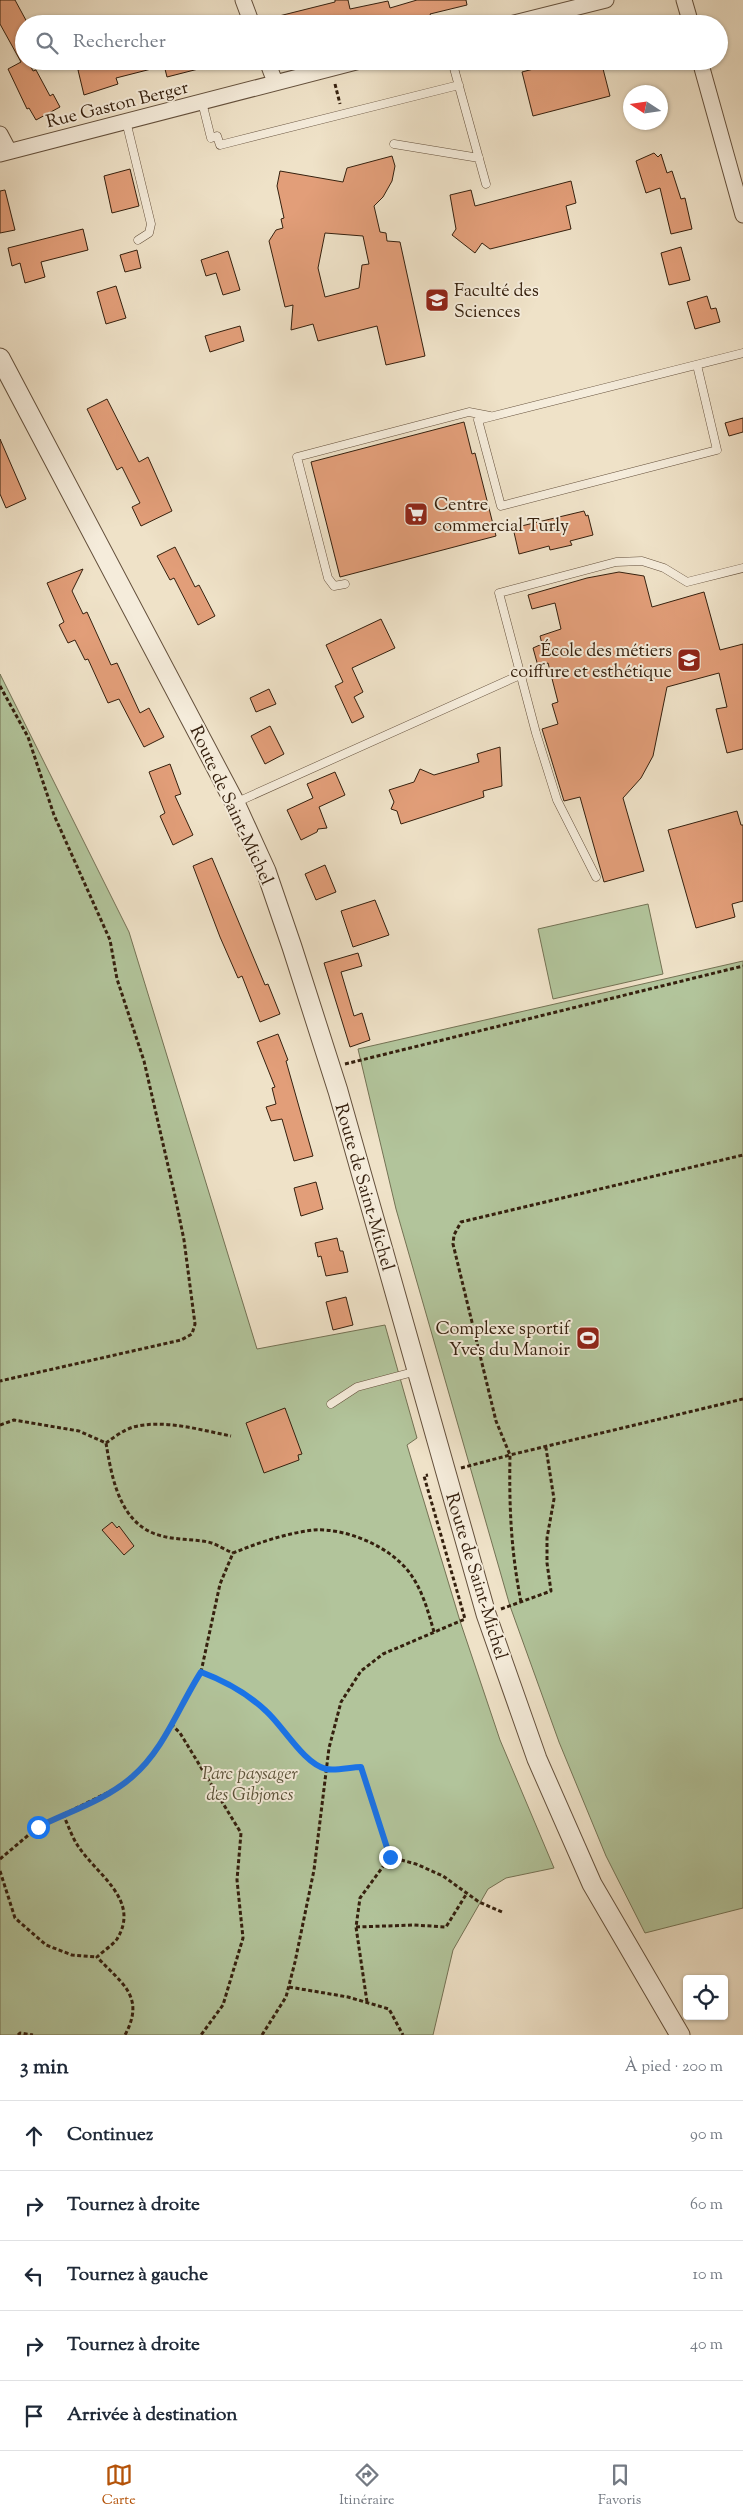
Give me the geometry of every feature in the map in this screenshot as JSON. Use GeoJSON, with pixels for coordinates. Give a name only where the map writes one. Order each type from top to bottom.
{"type":"FeatureCollection","features":[{"type":"Feature","properties":{"kind":"street"},"geometry":{"type":"LineString","coordinates":[[243,0],[249,15]]}},
{"type":"Feature","properties":{"kind":"street"},"geometry":{"type":"LineString","coordinates":[[535,15],[563,5],[606,0]]}},
{"type":"Feature","properties":{"kind":"street"},"geometry":{"type":"LineString","coordinates":[[684,0],[688,15]]}},
{"type":"Feature","properties":{"kind":"street"},"geometry":{"type":"LineString","coordinates":[[270,70],[275,82]]}},
{"type":"Feature","properties":{"kind":"street","name":"Rue Gaston Berger"},"geometry":{"type":"LineString","coordinates":[[5,152],[327,70]]}},
{"type":"Feature","properties":{"kind":"street"},"geometry":{"type":"LineString","coordinates":[[703,70],[743,215]]}},
{"type":"Feature","properties":{"kind":"street"},"geometry":{"type":"LineString","coordinates":[[0,134],[5,152]]}},
{"type":"Feature","properties":{"kind":"street","name":"Route de Saint-Michel"},"geometry":{"type":"LineString","coordinates":[[0,358],[235,803],[266,871],[330,1068],[486,1614],[537,1759],[592,1884],[680,2035]]}},
{"type":"Feature","properties":{"kind":"lane"},"geometry":{"type":"LineString","coordinates":[[454,70],[486,184]]}},
{"type":"Feature","properties":{"kind":"lane"},"geometry":{"type":"LineString","coordinates":[[202,102],[211,138],[218,136],[220,145],[458,85]]}},
{"type":"Feature","properties":{"kind":"lane"},"geometry":{"type":"LineString","coordinates":[[126,121],[150,224],[149,233],[138,240]]}},
{"type":"Feature","properties":{"kind":"lane"},"geometry":{"type":"LineString","coordinates":[[394,144],[479,158]]}},
{"type":"Feature","properties":{"kind":"lane"},"geometry":{"type":"LineString","coordinates":[[696,365],[717,450],[501,506],[478,420],[743,353]]}},
{"type":"Feature","properties":{"kind":"lane"},"geometry":{"type":"LineString","coordinates":[[345,584],[334,586],[328,578],[297,457],[469,412],[492,417]]}},
{"type":"Feature","properties":{"kind":"lane"},"geometry":{"type":"LineString","coordinates":[[596,877],[557,800],[520,675],[499,593],[616,562],[642,560],[664,568],[687,582],[743,568]]}},
{"type":"Feature","properties":{"kind":"lane"},"geometry":{"type":"LineString","coordinates":[[235,803],[520,675]]}},
{"type":"Feature","properties":{"kind":"lane"},"geometry":{"type":"LineString","coordinates":[[331,1404],[358,1387],[418,1371]]}},
{"type":"Feature","properties":{"kind":"path"},"geometry":{"type":"LineString","coordinates":[[331,70],[343,114]]}},
{"type":"Feature","properties":{"kind":"path"},"geometry":{"type":"LineString","coordinates":[[0,686],[28,738],[54,815],[110,940],[117,980],[144,1061],[175,1196],[184,1240],[195,1324],[192,1334],[181,1340],[0,1381]]}},
{"type":"Feature","properties":{"kind":"path"},"geometry":{"type":"LineString","coordinates":[[330,1068],[743,966]]}},
{"type":"Feature","properties":{"kind":"path"},"geometry":{"type":"LineString","coordinates":[[521,1602],[514,1567],[509,1517],[510,1455],[546,1448],[743,1399]]}},
{"type":"Feature","properties":{"kind":"path"},"geometry":{"type":"LineString","coordinates":[[0,1425],[14,1420],[79,1431],[106,1443]]}},
{"type":"Feature","properties":{"kind":"path"},"geometry":{"type":"LineString","coordinates":[[106,1443],[133,1427],[175,1425],[231,1436]]}},
{"type":"Feature","properties":{"kind":"path"},"geometry":{"type":"LineString","coordinates":[[106,1443],[115,1490],[127,1512],[142,1527],[161,1536],[210,1542],[233,1553],[295,1533],[316,1530],[338,1532],[359,1539],[394,1557],[409,1572],[421,1593],[434,1632]]}},
{"type":"Feature","properties":{"kind":"path"},"geometry":{"type":"LineString","coordinates":[[486,1614],[551,1591],[547,1563],[547,1538],[554,1499],[546,1448]]}},
{"type":"Feature","properties":{"kind":"path"},"geometry":{"type":"LineString","coordinates":[[0,1859],[38,1827],[115,1789],[133,1777],[155,1753],[201,1672],[220,1584],[233,1553]]}},
{"type":"Feature","properties":{"kind":"path"},"geometry":{"type":"LineString","coordinates":[[201,1672],[219,1678],[252,1698],[280,1725],[308,1758],[326,1769],[361,1767],[390,1857]]}},
{"type":"Feature","properties":{"kind":"path"},"geometry":{"type":"LineString","coordinates":[[171,1724],[180,1733],[241,1833],[237,1880],[243,1938],[224,2005],[201,2035]]}},
{"type":"Feature","properties":{"kind":"path"},"geometry":{"type":"LineString","coordinates":[[63,1814],[78,1846],[112,1885],[122,1901],[125,1921],[117,1940],[97,1957]]}},
{"type":"Feature","properties":{"kind":"path"},"geometry":{"type":"LineString","coordinates":[[390,1857],[416,1864],[443,1876],[479,1902],[502,1912]]}},
{"type":"Feature","properties":{"kind":"path"},"geometry":{"type":"LineString","coordinates":[[367,2002],[356,1927],[360,1898],[390,1857]]}},
{"type":"Feature","properties":{"kind":"path"},"geometry":{"type":"LineString","coordinates":[[0,1871],[15,1918],[46,1945],[72,1955],[97,1957],[131,1992],[134,2010],[125,2035]]}},
{"type":"Feature","properties":{"kind":"path"},"geometry":{"type":"LineString","coordinates":[[356,1927],[414,1925],[446,1927],[467,1893]]}},
{"type":"Feature","properties":{"kind":"path"},"geometry":{"type":"LineString","coordinates":[[289,1988],[348,1997],[389,2009],[403,2035]]}},
{"type":"Feature","properties":{"kind":"path"},"geometry":{"type":"LineString","coordinates":[[18,2035],[20,2033],[32,2035]]}},
{"type":"Feature","properties":{"kind":"green space","name":"Parc paysager des Gibjoncs"},"geometry":{"type":"Polygon","coordinates":[[[0,674],[129,932],[257,1349],[385,1325],[417,1438],[407,1445],[460,1621],[500,1740],[554,1868],[506,1878],[488,1889],[453,1950],[433,2035],[0,2035],[0,674]]]}},
{"type":"Feature","properties":{"kind":"green space"},"geometry":{"type":"Polygon","coordinates":[[[648,904],[663,974],[553,999],[538,929],[648,904]]]}},
{"type":"Feature","properties":{"kind":"green space","name":"Complexe sportif Yves du Manoir"},"geometry":{"type":"Polygon","coordinates":[[[743,961],[743,1908],[645,1933],[606,1856],[559,1742],[510,1606],[396,1209],[358,1049],[743,961]]]}},
{"type":"Feature","properties":{"kind":"building"},"geometry":{"type":"Polygon","coordinates":[[[0,0],[15,0],[23,15],[15,15],[15,51],[0,24],[0,0]]]}},
{"type":"Feature","properties":{"kind":"building"},"geometry":{"type":"Polygon","coordinates":[[[335,0],[348,0],[350,9],[388,1],[390,8],[417,0],[466,0],[467,5],[430,15],[283,15],[335,2],[335,0]]]}},
{"type":"Feature","properties":{"kind":"building"},"geometry":{"type":"Polygon","coordinates":[[[15,65],[15,70],[36,70],[50,96],[53,94],[60,107],[36,120],[29,108],[27,109],[8,69],[15,65]]]}},
{"type":"Feature","properties":{"kind":"building"},"geometry":{"type":"Polygon","coordinates":[[[78,70],[147,70],[116,78],[118,84],[84,95],[78,70]]]}},
{"type":"Feature","properties":{"kind":"building"},"geometry":{"type":"Polygon","coordinates":[[[165,70],[194,70],[167,77],[165,70]]]}},
{"type":"Feature","properties":{"kind":"building"},"geometry":{"type":"Polygon","coordinates":[[[530,70],[603,70],[610,96],[533,116],[522,72],[530,70]]]}},
{"type":"Feature","properties":{"kind":"building"},"geometry":{"type":"Polygon","coordinates":[[[654,153],[658,157],[661,154],[667,173],[672,171],[681,199],[685,198],[692,229],[671,234],[660,188],[646,193],[636,161],[654,153]]]}},
{"type":"Feature","properties":{"kind":"building"},"geometry":{"type":"Polygon","coordinates":[[[392,156],[395,166],[392,181],[383,197],[374,206],[380,232],[386,233],[387,241],[400,242],[425,356],[386,365],[377,326],[318,341],[313,324],[291,330],[293,305],[285,307],[269,241],[276,230],[283,228],[281,219],[284,218],[277,186],[280,171],[343,182],[347,168],[392,156]],[[325,233],[318,268],[325,297],[359,288],[362,265],[369,264],[363,236],[325,233]]]}},
{"type":"Feature","properties":{"kind":"building"},"geometry":{"type":"Polygon","coordinates":[[[130,169],[139,206],[112,213],[104,176],[130,169]]]}},
{"type":"Feature","properties":{"kind":"building"},"geometry":{"type":"Polygon","coordinates":[[[571,181],[576,203],[566,206],[571,229],[490,249],[482,243],[475,253],[452,235],[456,229],[450,195],[471,190],[475,206],[571,181]]]}},
{"type":"Feature","properties":{"kind":"building"},"geometry":{"type":"Polygon","coordinates":[[[5,190],[15,230],[0,233],[0,191],[5,190]]]}},
{"type":"Feature","properties":{"kind":"building"},"geometry":{"type":"Polygon","coordinates":[[[83,229],[88,250],[41,262],[45,277],[25,283],[20,263],[12,266],[8,248],[83,229]]]}},
{"type":"Feature","properties":{"kind":"building"},"geometry":{"type":"Polygon","coordinates":[[[681,247],[690,280],[669,285],[661,253],[681,247]]]}},
{"type":"Feature","properties":{"kind":"building"},"geometry":{"type":"Polygon","coordinates":[[[137,250],[141,268],[125,272],[120,255],[137,250]]]}},
{"type":"Feature","properties":{"kind":"building"},"geometry":{"type":"Polygon","coordinates":[[[228,251],[240,290],[223,295],[216,273],[206,276],[201,260],[228,251]]]}},
{"type":"Feature","properties":{"kind":"building"},"geometry":{"type":"Polygon","coordinates":[[[116,286],[126,318],[106,324],[97,292],[116,286]]]}},
{"type":"Feature","properties":{"kind":"building"},"geometry":{"type":"Polygon","coordinates":[[[707,296],[711,309],[716,308],[720,322],[695,329],[687,302],[707,296]]]}},
{"type":"Feature","properties":{"kind":"building"},"geometry":{"type":"Polygon","coordinates":[[[240,326],[244,341],[210,352],[205,336],[240,326]]]}},
{"type":"Feature","properties":{"kind":"building"},"geometry":{"type":"Polygon","coordinates":[[[107,399],[139,462],[148,457],[172,511],[141,526],[132,507],[140,503],[122,467],[117,470],[87,409],[107,399]]]}},
{"type":"Feature","properties":{"kind":"building"},"geometry":{"type":"Polygon","coordinates":[[[743,418],[743,432],[729,436],[725,423],[743,418]]]}},
{"type":"Feature","properties":{"kind":"building","name":"Centre commercial Turly"},"geometry":{"type":"Polygon","coordinates":[[[464,422],[472,454],[475,453],[496,536],[340,577],[311,462],[464,422]]]}},
{"type":"Feature","properties":{"kind":"building"},"geometry":{"type":"Polygon","coordinates":[[[0,439],[26,499],[6,508],[0,494],[0,439]]]}},
{"type":"Feature","properties":{"kind":"building"},"geometry":{"type":"Polygon","coordinates":[[[584,511],[586,516],[588,515],[593,535],[570,541],[572,545],[550,550],[549,546],[519,554],[513,528],[584,511]]]}},
{"type":"Feature","properties":{"kind":"building"},"geometry":{"type":"Polygon","coordinates":[[[175,547],[195,587],[199,585],[215,616],[198,625],[174,578],[170,580],[157,556],[175,547]]]}},
{"type":"Feature","properties":{"kind":"building"},"geometry":{"type":"Polygon","coordinates":[[[83,569],[72,591],[83,614],[87,612],[111,665],[117,663],[140,713],[149,708],[164,737],[144,747],[119,699],[108,703],[88,659],[85,660],[75,640],[68,643],[59,625],[64,622],[47,583],[83,569]]]}},
{"type":"Feature","properties":{"kind":"building"},"geometry":{"type":"Polygon","coordinates":[[[619,572],[644,576],[652,607],[704,592],[720,650],[743,644],[743,749],[727,753],[716,709],[727,707],[719,673],[667,687],[653,756],[641,778],[623,798],[644,871],[604,882],[580,797],[564,801],[542,729],[558,724],[552,704],[558,702],[548,663],[538,666],[533,648],[542,644],[540,636],[561,629],[555,603],[532,609],[528,595],[587,578],[619,572]]]}},
{"type":"Feature","properties":{"kind":"building"},"geometry":{"type":"Polygon","coordinates":[[[381,619],[395,648],[352,668],[363,692],[354,697],[364,717],[352,723],[335,686],[343,682],[326,645],[381,619]]]}},
{"type":"Feature","properties":{"kind":"building"},"geometry":{"type":"Polygon","coordinates":[[[269,689],[276,704],[256,712],[250,698],[269,689]]]}},
{"type":"Feature","properties":{"kind":"building"},"geometry":{"type":"Polygon","coordinates":[[[270,726],[284,754],[265,764],[251,736],[270,726]]]}},
{"type":"Feature","properties":{"kind":"building"},"geometry":{"type":"Polygon","coordinates":[[[500,747],[502,786],[483,791],[484,797],[401,824],[397,811],[391,809],[394,802],[389,790],[414,782],[420,769],[434,775],[479,762],[477,754],[500,747]]]}},
{"type":"Feature","properties":{"kind":"building"},"geometry":{"type":"Polygon","coordinates":[[[170,764],[181,794],[175,796],[193,835],[173,845],[160,816],[165,813],[149,772],[170,764]]]}},
{"type":"Feature","properties":{"kind":"building"},"geometry":{"type":"Polygon","coordinates":[[[335,772],[345,795],[319,807],[327,828],[318,829],[317,832],[301,840],[287,810],[313,798],[307,784],[335,772]]]}},
{"type":"Feature","properties":{"kind":"building"},"geometry":{"type":"Polygon","coordinates":[[[737,811],[741,825],[743,825],[743,901],[732,904],[735,917],[696,928],[668,830],[737,811]]]}},
{"type":"Feature","properties":{"kind":"building"},"geometry":{"type":"Polygon","coordinates":[[[212,858],[265,985],[268,984],[280,1014],[260,1022],[242,976],[238,978],[220,937],[193,866],[212,858]]]}},
{"type":"Feature","properties":{"kind":"building"},"geometry":{"type":"Polygon","coordinates":[[[325,865],[336,892],[316,900],[305,874],[325,865]]]}},
{"type":"Feature","properties":{"kind":"building"},"geometry":{"type":"Polygon","coordinates":[[[375,900],[389,935],[353,947],[341,911],[375,900]]]}},
{"type":"Feature","properties":{"kind":"building"},"geometry":{"type":"Polygon","coordinates":[[[358,953],[362,966],[341,972],[354,1016],[362,1013],[370,1040],[350,1047],[324,963],[358,953]]]}},
{"type":"Feature","properties":{"kind":"building"},"geometry":{"type":"Polygon","coordinates":[[[278,1034],[288,1060],[286,1061],[313,1156],[294,1161],[282,1119],[271,1121],[266,1107],[276,1104],[272,1088],[275,1087],[257,1042],[278,1034]]]}},
{"type":"Feature","properties":{"kind":"building"},"geometry":{"type":"Polygon","coordinates":[[[316,1182],[323,1209],[301,1216],[294,1188],[316,1182]]]}},
{"type":"Feature","properties":{"kind":"building"},"geometry":{"type":"Polygon","coordinates":[[[337,1238],[340,1251],[343,1251],[348,1272],[326,1276],[321,1256],[318,1257],[315,1243],[337,1238]]]}},
{"type":"Feature","properties":{"kind":"building"},"geometry":{"type":"Polygon","coordinates":[[[346,1297],[353,1325],[333,1330],[326,1302],[346,1297]]]}},
{"type":"Feature","properties":{"kind":"building"},"geometry":{"type":"Polygon","coordinates":[[[285,1408],[302,1454],[298,1455],[299,1460],[264,1473],[246,1423],[285,1408]]]}},
{"type":"Feature","properties":{"kind":"building"},"geometry":{"type":"Polygon","coordinates":[[[112,1522],[117,1528],[119,1526],[134,1546],[124,1555],[102,1530],[112,1522]]]}},
{"type":"Feature","properties":{"kind":"place","name":"Faculté des Sciences"},"geometry":{"type":"Point","coordinates":[437,300]}},
{"type":"Feature","properties":{"kind":"place","name":"Centre commercial Turly"},"geometry":{"type":"Point","coordinates":[416,514]}},
{"type":"Feature","properties":{"kind":"place","name":"École des métiers coiffure et esthétique"},"geometry":{"type":"Point","coordinates":[689,660]}},
{"type":"Feature","properties":{"kind":"place","name":"Complexe sportif Yves du Manoir"},"geometry":{"type":"Point","coordinates":[588,1338]}},
{"type":"Feature","properties":{"kind":"route"},"geometry":{"type":"LineString","coordinates":[[38,1827],[115,1789],[133,1777],[155,1753],[201,1672],[219,1678],[252,1698],[267,1711],[308,1758],[326,1769],[361,1767],[390,1857]]}}]}
